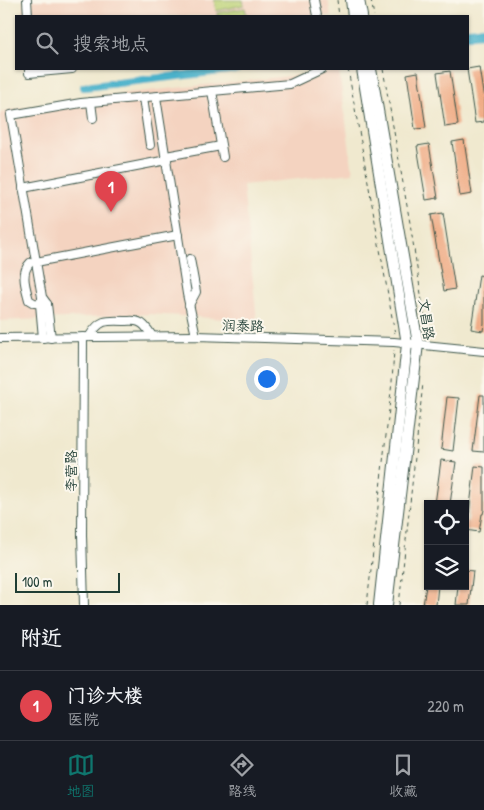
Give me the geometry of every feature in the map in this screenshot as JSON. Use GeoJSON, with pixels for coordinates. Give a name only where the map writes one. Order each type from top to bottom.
{"type":"FeatureCollection","features":[{"type":"Feature","properties":{"kind":"main road"},"geometry":{"type":"LineString","coordinates":[[351,0],[353,15]]}},
{"type":"Feature","properties":{"kind":"main road"},"geometry":{"type":"LineString","coordinates":[[359,0],[362,15]]}},
{"type":"Feature","properties":{"kind":"main road","name":"文昌路"},"geometry":{"type":"LineString","coordinates":[[362,70],[412,344],[379,605]]}},
{"type":"Feature","properties":{"kind":"main road","name":"文昌路"},"geometry":{"type":"LineString","coordinates":[[371,70],[412,344],[387,605]]}},
{"type":"Feature","properties":{"kind":"street"},"geometry":{"type":"LineString","coordinates":[[27,0],[28,15]]}},
{"type":"Feature","properties":{"kind":"street"},"geometry":{"type":"LineString","coordinates":[[314,0],[318,15]]}},
{"type":"Feature","properties":{"kind":"street"},"geometry":{"type":"LineString","coordinates":[[29,70],[29,73],[61,70]]}},
{"type":"Feature","properties":{"kind":"street"},"geometry":{"type":"LineString","coordinates":[[47,338],[43,302],[33,263],[11,115],[91,102],[290,84],[320,70]]}},
{"type":"Feature","properties":{"kind":"street"},"geometry":{"type":"LineString","coordinates":[[212,91],[222,158]]}},
{"type":"Feature","properties":{"kind":"street"},"geometry":{"type":"LineString","coordinates":[[156,97],[189,305],[196,336]]}},
{"type":"Feature","properties":{"kind":"street"},"geometry":{"type":"LineString","coordinates":[[143,98],[150,146]]}},
{"type":"Feature","properties":{"kind":"street"},"geometry":{"type":"LineString","coordinates":[[91,102],[93,118]]}},
{"type":"Feature","properties":{"kind":"street"},"geometry":{"type":"LineString","coordinates":[[23,188],[220,146]]}},
{"type":"Feature","properties":{"kind":"street"},"geometry":{"type":"LineString","coordinates":[[43,302],[34,303],[29,300],[27,294],[24,277],[26,267],[33,263],[178,235]]}},
{"type":"Feature","properties":{"kind":"street"},"geometry":{"type":"LineString","coordinates":[[189,305],[196,292],[190,259]]}},
{"type":"Feature","properties":{"kind":"street"},"geometry":{"type":"LineString","coordinates":[[86,337],[103,322],[111,320],[139,322],[147,328],[152,336]]}},
{"type":"Feature","properties":{"kind":"street","name":"润泰路"},"geometry":{"type":"LineString","coordinates":[[0,338],[196,336],[394,342],[484,351]]}},
{"type":"Feature","properties":{"kind":"street","name":"李营路"},"geometry":{"type":"LineString","coordinates":[[84,605],[82,535],[86,337]]}},
{"type":"Feature","properties":{"kind":"path"},"geometry":{"type":"LineString","coordinates":[[337,0],[339,15]]}},
{"type":"Feature","properties":{"kind":"path"},"geometry":{"type":"LineString","coordinates":[[371,0],[374,15]]}},
{"type":"Feature","properties":{"kind":"shaded area"},"geometry":{"type":"Polygon","coordinates":[[[23,0],[328,0],[331,15],[23,15],[23,0]]]}},
{"type":"Feature","properties":{"kind":"shaded area"},"geometry":{"type":"Polygon","coordinates":[[[339,71],[353,173],[243,185],[257,321],[151,314],[0,321],[0,112],[70,99],[339,71]]]}},
{"type":"Feature","properties":{"kind":"green space"},"geometry":{"type":"Polygon","coordinates":[[[214,0],[243,0],[244,5],[216,11],[214,0]]]}},
{"type":"Feature","properties":{"kind":"green space"},"geometry":{"type":"Polygon","coordinates":[[[245,8],[247,15],[217,15],[217,13],[245,8]]]}},
{"type":"Feature","properties":{"kind":"building"},"geometry":{"type":"Polygon","coordinates":[[[479,67],[484,100],[484,122],[475,123],[467,70],[479,67]]]}},
{"type":"Feature","properties":{"kind":"building"},"geometry":{"type":"Polygon","coordinates":[[[450,71],[458,125],[445,127],[437,73],[450,71]]]}},
{"type":"Feature","properties":{"kind":"building"},"geometry":{"type":"Polygon","coordinates":[[[418,72],[426,128],[415,129],[407,74],[418,72]]]}},
{"type":"Feature","properties":{"kind":"building"},"geometry":{"type":"Polygon","coordinates":[[[464,140],[472,194],[460,196],[452,142],[464,140]]]}},
{"type":"Feature","properties":{"kind":"building"},"geometry":{"type":"Polygon","coordinates":[[[429,144],[438,198],[426,200],[417,146],[429,144]]]}},
{"type":"Feature","properties":{"kind":"building"},"geometry":{"type":"Polygon","coordinates":[[[443,213],[455,289],[444,291],[431,215],[443,213]]]}},
{"type":"Feature","properties":{"kind":"building"},"geometry":{"type":"Polygon","coordinates":[[[479,275],[484,276],[483,331],[471,329],[479,275]]]}},
{"type":"Feature","properties":{"kind":"building"},"geometry":{"type":"Polygon","coordinates":[[[480,395],[484,395],[484,452],[473,451],[480,395]]]}},
{"type":"Feature","properties":{"kind":"building"},"geometry":{"type":"Polygon","coordinates":[[[447,397],[459,398],[453,451],[441,449],[447,397]]]}},
{"type":"Feature","properties":{"kind":"building"},"geometry":{"type":"Polygon","coordinates":[[[441,460],[456,462],[451,500],[436,500],[441,460]]]}},
{"type":"Feature","properties":{"kind":"building"},"geometry":{"type":"Polygon","coordinates":[[[475,466],[484,467],[484,510],[479,532],[469,531],[469,514],[475,466]]]}},
{"type":"Feature","properties":{"kind":"building"},"geometry":{"type":"Polygon","coordinates":[[[469,570],[473,571],[469,605],[456,605],[458,590],[469,590],[469,570]]]}},
{"type":"Feature","properties":{"kind":"building"},"geometry":{"type":"Polygon","coordinates":[[[425,590],[438,590],[436,605],[423,605],[425,590]]]}},
{"type":"Feature","properties":{"kind":"waterway"},"geometry":{"type":"LineString","coordinates":[[469,33],[484,32]]}},
{"type":"Feature","properties":{"kind":"waterway"},"geometry":{"type":"LineString","coordinates":[[84,87],[228,70]]}},
{"type":"Feature","properties":{"kind":"place","name":"门诊大楼"},"geometry":{"type":"Point","coordinates":[111,212]}}]}
